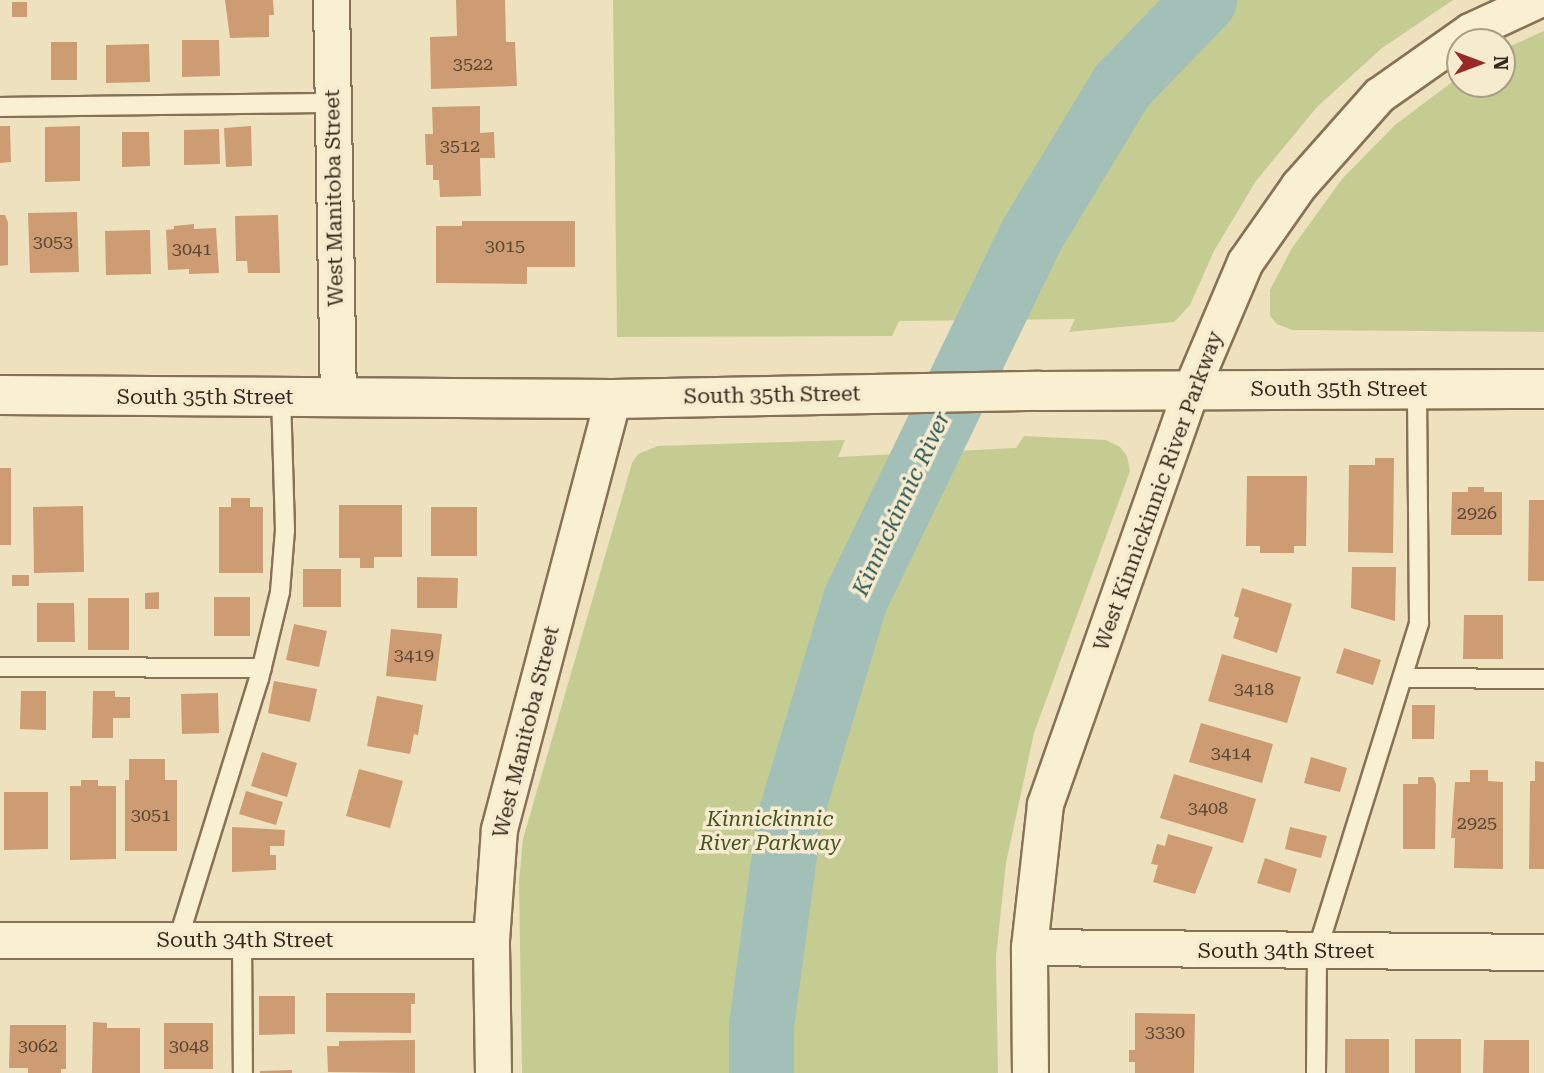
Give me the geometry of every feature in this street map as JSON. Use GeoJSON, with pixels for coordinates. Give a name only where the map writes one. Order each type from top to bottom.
{"type":"FeatureCollection","features":[{"type":"Feature","properties":{"kind":"main road","name":"South 35th Street"},"geometry":{"type":"LineString","coordinates":[[0,395],[281,399],[613,399],[1191,389],[1544,389]]}},
{"type":"Feature","properties":{"kind":"street","name":"West Manitoba Street"},"geometry":{"type":"LineString","coordinates":[[331,0],[338,397]]}},
{"type":"Feature","properties":{"kind":"street","name":"West Kinnickinnic River Parkway"},"geometry":{"type":"LineString","coordinates":[[1030,1073],[1029,947],[1045,804],[1191,389],[1245,262],[1299,185],[1379,96],[1470,31],[1537,0]]}},
{"type":"Feature","properties":{"kind":"street","name":"West Manitoba Street"},"geometry":{"type":"LineString","coordinates":[[493,1073],[491,940],[499,829],[613,399]]}},
{"type":"Feature","properties":{"kind":"street","name":"South 34th Street"},"geometry":{"type":"LineString","coordinates":[[0,940],[491,940]]}},
{"type":"Feature","properties":{"kind":"street","name":"South 34th Street"},"geometry":{"type":"LineString","coordinates":[[1029,947],[1544,952]]}},
{"type":"Feature","properties":{"kind":"lane"},"geometry":{"type":"LineString","coordinates":[[0,107],[333,103]]}},
{"type":"Feature","properties":{"kind":"lane"},"geometry":{"type":"LineString","coordinates":[[1316,1073],[1317,951],[1419,623],[1417,389]]}},
{"type":"Feature","properties":{"kind":"lane"},"geometry":{"type":"LineString","coordinates":[[178,940],[262,668],[280,592],[285,530],[281,399]]}},
{"type":"Feature","properties":{"kind":"lane"},"geometry":{"type":"LineString","coordinates":[[0,667],[262,668]]}},
{"type":"Feature","properties":{"kind":"lane"},"geometry":{"type":"LineString","coordinates":[[1403,678],[1544,679]]}},
{"type":"Feature","properties":{"kind":"lane"},"geometry":{"type":"LineString","coordinates":[[242,940],[243,1073]]}},
{"type":"Feature","properties":{"kind":"green space"},"geometry":{"type":"Polygon","coordinates":[[[613,0],[1453,0],[1382,48],[1317,107],[1256,181],[1214,251],[1190,305],[1174,322],[1069,332],[1075,319],[899,321],[892,336],[617,337],[613,0]]]}},
{"type":"Feature","properties":{"kind":"green space"},"geometry":{"type":"Polygon","coordinates":[[[1544,31],[1544,332],[1292,330],[1277,324],[1270,316],[1270,290],[1292,248],[1342,179],[1395,125],[1446,87],[1446,98],[1516,98],[1516,44],[1544,31]]]}},
{"type":"Feature","properties":{"kind":"green space","name":"Kinnickinnic River Parkway"},"geometry":{"type":"Polygon","coordinates":[[[1024,436],[1106,440],[1120,447],[1127,456],[1130,471],[1034,733],[1006,863],[996,957],[998,1073],[522,1073],[519,882],[523,839],[632,463],[638,454],[658,446],[845,440],[838,457],[1016,448],[1024,436]]]}},
{"type":"Feature","properties":{"kind":"building"},"geometry":{"type":"Polygon","coordinates":[[[225,0],[273,0],[274,15],[269,15],[269,37],[230,38],[225,0]]]}},
{"type":"Feature","properties":{"kind":"building"},"geometry":{"type":"Polygon","coordinates":[[[456,0],[505,0],[506,42],[515,42],[517,86],[431,89],[430,37],[457,36],[456,0]]]}},
{"type":"Feature","properties":{"kind":"building"},"geometry":{"type":"Polygon","coordinates":[[[12,2],[27,2],[27,17],[12,17],[12,2]]]}},
{"type":"Feature","properties":{"kind":"building"},"geometry":{"type":"Polygon","coordinates":[[[182,40],[219,40],[220,76],[182,77],[182,40]]]}},
{"type":"Feature","properties":{"kind":"building"},"geometry":{"type":"Polygon","coordinates":[[[51,42],[77,42],[77,80],[51,80],[51,42]]]}},
{"type":"Feature","properties":{"kind":"building"},"geometry":{"type":"Polygon","coordinates":[[[149,44],[150,82],[106,83],[106,45],[149,44]]]}},
{"type":"Feature","properties":{"kind":"building"},"geometry":{"type":"Polygon","coordinates":[[[480,106],[480,133],[494,132],[495,158],[480,158],[481,196],[440,197],[439,180],[433,180],[433,165],[426,165],[425,134],[433,134],[432,107],[480,106]]]}},
{"type":"Feature","properties":{"kind":"building"},"geometry":{"type":"Polygon","coordinates":[[[0,126],[10,126],[11,162],[0,163],[0,126]]]}},
{"type":"Feature","properties":{"kind":"building"},"geometry":{"type":"Polygon","coordinates":[[[80,126],[80,181],[45,182],[45,127],[80,126]]]}},
{"type":"Feature","properties":{"kind":"building"},"geometry":{"type":"Polygon","coordinates":[[[251,126],[252,166],[226,167],[224,128],[251,126]]]}},
{"type":"Feature","properties":{"kind":"building"},"geometry":{"type":"Polygon","coordinates":[[[219,129],[220,164],[184,165],[184,130],[219,129]]]}},
{"type":"Feature","properties":{"kind":"building"},"geometry":{"type":"Polygon","coordinates":[[[122,132],[149,132],[150,166],[122,167],[122,132]]]}},
{"type":"Feature","properties":{"kind":"building"},"geometry":{"type":"Polygon","coordinates":[[[77,212],[79,272],[30,273],[28,213],[77,212]]]}},
{"type":"Feature","properties":{"kind":"building"},"geometry":{"type":"Polygon","coordinates":[[[0,215],[5,215],[8,222],[8,265],[0,266],[0,215]]]}},
{"type":"Feature","properties":{"kind":"building"},"geometry":{"type":"Polygon","coordinates":[[[278,215],[280,273],[248,273],[247,261],[236,261],[235,216],[278,215]]]}},
{"type":"Feature","properties":{"kind":"building"},"geometry":{"type":"Polygon","coordinates":[[[462,221],[575,221],[575,267],[527,267],[527,284],[436,283],[436,226],[462,226],[462,221]]]}},
{"type":"Feature","properties":{"kind":"building"},"geometry":{"type":"Polygon","coordinates":[[[194,224],[194,229],[216,228],[219,273],[189,274],[189,269],[168,270],[166,230],[174,229],[174,226],[194,224]]]}},
{"type":"Feature","properties":{"kind":"building"},"geometry":{"type":"Polygon","coordinates":[[[150,230],[151,274],[106,275],[105,231],[150,230]]]}},
{"type":"Feature","properties":{"kind":"building"},"geometry":{"type":"Polygon","coordinates":[[[1375,458],[1394,458],[1393,553],[1348,552],[1349,465],[1375,465],[1375,458]]]}},
{"type":"Feature","properties":{"kind":"building"},"geometry":{"type":"Polygon","coordinates":[[[0,468],[11,468],[11,545],[0,545],[0,468]]]}},
{"type":"Feature","properties":{"kind":"building"},"geometry":{"type":"Polygon","coordinates":[[[1247,476],[1307,476],[1306,546],[1294,546],[1294,553],[1260,553],[1260,546],[1246,546],[1247,476]]]}},
{"type":"Feature","properties":{"kind":"building"},"geometry":{"type":"Polygon","coordinates":[[[1468,487],[1484,487],[1484,492],[1502,492],[1502,535],[1451,535],[1452,492],[1468,492],[1468,487]]]}},
{"type":"Feature","properties":{"kind":"building"},"geometry":{"type":"Polygon","coordinates":[[[231,498],[250,498],[250,507],[263,507],[263,573],[219,573],[219,507],[231,507],[231,498]]]}},
{"type":"Feature","properties":{"kind":"building"},"geometry":{"type":"Polygon","coordinates":[[[1529,500],[1544,500],[1544,581],[1528,581],[1529,500]]]}},
{"type":"Feature","properties":{"kind":"building"},"geometry":{"type":"Polygon","coordinates":[[[339,505],[402,505],[402,557],[374,557],[374,568],[360,568],[360,558],[339,558],[339,505]]]}},
{"type":"Feature","properties":{"kind":"building"},"geometry":{"type":"Polygon","coordinates":[[[83,506],[84,572],[34,573],[33,507],[83,506]]]}},
{"type":"Feature","properties":{"kind":"building"},"geometry":{"type":"Polygon","coordinates":[[[431,507],[477,507],[477,556],[431,556],[431,507]]]}},
{"type":"Feature","properties":{"kind":"building"},"geometry":{"type":"Polygon","coordinates":[[[1352,567],[1396,567],[1395,621],[1351,608],[1352,567]]]}},
{"type":"Feature","properties":{"kind":"building"},"geometry":{"type":"Polygon","coordinates":[[[303,569],[341,569],[341,607],[303,607],[303,569]]]}},
{"type":"Feature","properties":{"kind":"building"},"geometry":{"type":"Polygon","coordinates":[[[12,575],[29,575],[29,586],[12,586],[12,575]]]}},
{"type":"Feature","properties":{"kind":"building"},"geometry":{"type":"Polygon","coordinates":[[[417,577],[458,578],[457,608],[417,608],[417,577]]]}},
{"type":"Feature","properties":{"kind":"building"},"geometry":{"type":"Polygon","coordinates":[[[1242,588],[1292,604],[1277,653],[1233,638],[1239,618],[1234,616],[1242,588]]]}},
{"type":"Feature","properties":{"kind":"building"},"geometry":{"type":"Polygon","coordinates":[[[159,592],[159,609],[145,609],[145,593],[159,592]]]}},
{"type":"Feature","properties":{"kind":"building"},"geometry":{"type":"Polygon","coordinates":[[[214,597],[250,597],[250,636],[214,636],[214,597]]]}},
{"type":"Feature","properties":{"kind":"building"},"geometry":{"type":"Polygon","coordinates":[[[88,598],[129,598],[129,650],[88,650],[88,598]]]}},
{"type":"Feature","properties":{"kind":"building"},"geometry":{"type":"Polygon","coordinates":[[[37,603],[74,603],[75,642],[37,642],[37,603]]]}},
{"type":"Feature","properties":{"kind":"building"},"geometry":{"type":"Polygon","coordinates":[[[1464,615],[1503,615],[1503,659],[1463,659],[1464,615]]]}},
{"type":"Feature","properties":{"kind":"building"},"geometry":{"type":"Polygon","coordinates":[[[294,624],[327,631],[319,667],[286,660],[294,624]]]}},
{"type":"Feature","properties":{"kind":"building"},"geometry":{"type":"Polygon","coordinates":[[[391,629],[442,634],[436,681],[386,676],[391,629]]]}},
{"type":"Feature","properties":{"kind":"building"},"geometry":{"type":"Polygon","coordinates":[[[1344,648],[1381,660],[1373,685],[1336,673],[1344,648]]]}},
{"type":"Feature","properties":{"kind":"building"},"geometry":{"type":"Polygon","coordinates":[[[1222,654],[1301,677],[1287,723],[1208,701],[1222,654]]]}},
{"type":"Feature","properties":{"kind":"building"},"geometry":{"type":"Polygon","coordinates":[[[274,681],[317,689],[310,722],[268,713],[274,681]]]}},
{"type":"Feature","properties":{"kind":"building"},"geometry":{"type":"Polygon","coordinates":[[[21,691],[46,691],[46,730],[20,729],[21,691]]]}},
{"type":"Feature","properties":{"kind":"building"},"geometry":{"type":"Polygon","coordinates":[[[93,691],[115,691],[115,697],[130,697],[130,718],[113,718],[113,738],[92,738],[93,691]]]}},
{"type":"Feature","properties":{"kind":"building"},"geometry":{"type":"Polygon","coordinates":[[[218,693],[219,733],[182,734],[181,694],[218,693]]]}},
{"type":"Feature","properties":{"kind":"building"},"geometry":{"type":"Polygon","coordinates":[[[377,696],[423,705],[418,735],[414,734],[410,754],[367,746],[377,696]]]}},
{"type":"Feature","properties":{"kind":"building"},"geometry":{"type":"Polygon","coordinates":[[[1412,705],[1435,705],[1434,739],[1412,739],[1412,705]]]}},
{"type":"Feature","properties":{"kind":"building"},"geometry":{"type":"Polygon","coordinates":[[[1201,723],[1273,744],[1262,783],[1189,762],[1201,723]]]}},
{"type":"Feature","properties":{"kind":"building"},"geometry":{"type":"Polygon","coordinates":[[[262,752],[297,763],[287,797],[251,786],[262,752]]]}},
{"type":"Feature","properties":{"kind":"building"},"geometry":{"type":"Polygon","coordinates":[[[1311,757],[1347,768],[1340,792],[1304,783],[1311,757]]]}},
{"type":"Feature","properties":{"kind":"building"},"geometry":{"type":"Polygon","coordinates":[[[129,759],[165,759],[165,780],[177,780],[177,851],[125,851],[125,780],[129,780],[129,759]]]}},
{"type":"Feature","properties":{"kind":"building"},"geometry":{"type":"Polygon","coordinates":[[[1535,761],[1544,762],[1544,869],[1529,869],[1530,781],[1535,781],[1535,761]]]}},
{"type":"Feature","properties":{"kind":"building"},"geometry":{"type":"Polygon","coordinates":[[[359,769],[403,781],[390,828],[346,816],[359,769]]]}},
{"type":"Feature","properties":{"kind":"building"},"geometry":{"type":"Polygon","coordinates":[[[1470,770],[1488,770],[1488,781],[1503,782],[1503,869],[1454,868],[1455,838],[1451,838],[1455,782],[1470,782],[1470,770]]]}},
{"type":"Feature","properties":{"kind":"building"},"geometry":{"type":"Polygon","coordinates":[[[1174,774],[1256,799],[1243,843],[1160,818],[1174,774]]]}},
{"type":"Feature","properties":{"kind":"building"},"geometry":{"type":"Polygon","coordinates":[[[1418,777],[1433,777],[1436,784],[1435,849],[1403,849],[1403,784],[1418,784],[1418,777]]]}},
{"type":"Feature","properties":{"kind":"building"},"geometry":{"type":"Polygon","coordinates":[[[81,780],[98,780],[98,786],[116,786],[116,859],[70,860],[70,786],[81,786],[81,780]]]}},
{"type":"Feature","properties":{"kind":"building"},"geometry":{"type":"Polygon","coordinates":[[[246,791],[283,802],[276,825],[239,814],[246,791]]]}},
{"type":"Feature","properties":{"kind":"building"},"geometry":{"type":"Polygon","coordinates":[[[4,792],[48,792],[48,849],[4,850],[4,792]]]}},
{"type":"Feature","properties":{"kind":"building"},"geometry":{"type":"Polygon","coordinates":[[[232,827],[285,830],[284,846],[270,846],[270,855],[276,855],[276,870],[232,872],[232,827]]]}},
{"type":"Feature","properties":{"kind":"building"},"geometry":{"type":"Polygon","coordinates":[[[1290,827],[1327,836],[1321,858],[1285,849],[1290,827]]]}},
{"type":"Feature","properties":{"kind":"building"},"geometry":{"type":"Polygon","coordinates":[[[1168,834],[1213,847],[1195,894],[1153,882],[1158,865],[1151,864],[1157,844],[1165,846],[1168,834]]]}},
{"type":"Feature","properties":{"kind":"building"},"geometry":{"type":"Polygon","coordinates":[[[1265,858],[1297,869],[1290,893],[1257,883],[1265,858]]]}},
{"type":"Feature","properties":{"kind":"building"},"geometry":{"type":"Polygon","coordinates":[[[326,993],[415,993],[415,1004],[411,1004],[411,1033],[326,1032],[326,993]]]}},
{"type":"Feature","properties":{"kind":"building"},"geometry":{"type":"Polygon","coordinates":[[[259,996],[295,996],[295,1034],[259,1035],[259,996]]]}},
{"type":"Feature","properties":{"kind":"building"},"geometry":{"type":"Polygon","coordinates":[[[1135,1013],[1195,1014],[1194,1073],[1135,1073],[1135,1062],[1129,1062],[1129,1050],[1135,1050],[1135,1013]]]}},
{"type":"Feature","properties":{"kind":"building"},"geometry":{"type":"Polygon","coordinates":[[[93,1022],[107,1023],[107,1028],[140,1028],[140,1073],[92,1073],[93,1022]]]}},
{"type":"Feature","properties":{"kind":"building"},"geometry":{"type":"Polygon","coordinates":[[[164,1023],[213,1023],[213,1069],[164,1069],[164,1023]]]}},
{"type":"Feature","properties":{"kind":"building"},"geometry":{"type":"Polygon","coordinates":[[[10,1025],[66,1025],[66,1069],[61,1069],[61,1073],[28,1073],[28,1068],[9,1068],[10,1025]]]}},
{"type":"Feature","properties":{"kind":"building"},"geometry":{"type":"Polygon","coordinates":[[[1345,1039],[1389,1039],[1389,1073],[1345,1073],[1345,1039]]]}},
{"type":"Feature","properties":{"kind":"building"},"geometry":{"type":"Polygon","coordinates":[[[1415,1039],[1461,1039],[1461,1073],[1415,1073],[1415,1039]]]}},
{"type":"Feature","properties":{"kind":"building"},"geometry":{"type":"Polygon","coordinates":[[[415,1040],[415,1073],[328,1072],[327,1046],[339,1046],[339,1041],[415,1040]]]}},
{"type":"Feature","properties":{"kind":"building"},"geometry":{"type":"Polygon","coordinates":[[[1484,1040],[1529,1040],[1529,1073],[1483,1073],[1484,1040]]]}},
{"type":"Feature","properties":{"kind":"building"},"geometry":{"type":"Polygon","coordinates":[[[292,1070],[292,1073],[260,1073],[260,1071],[292,1070]]]}},
{"type":"Feature","properties":{"kind":"waterway","name":"Kinnickinnic River"},"geometry":{"type":"LineString","coordinates":[[761,1073],[761,1025],[789,819],[855,599],[1031,235],[1122,85],[1204,0]]}}]}
